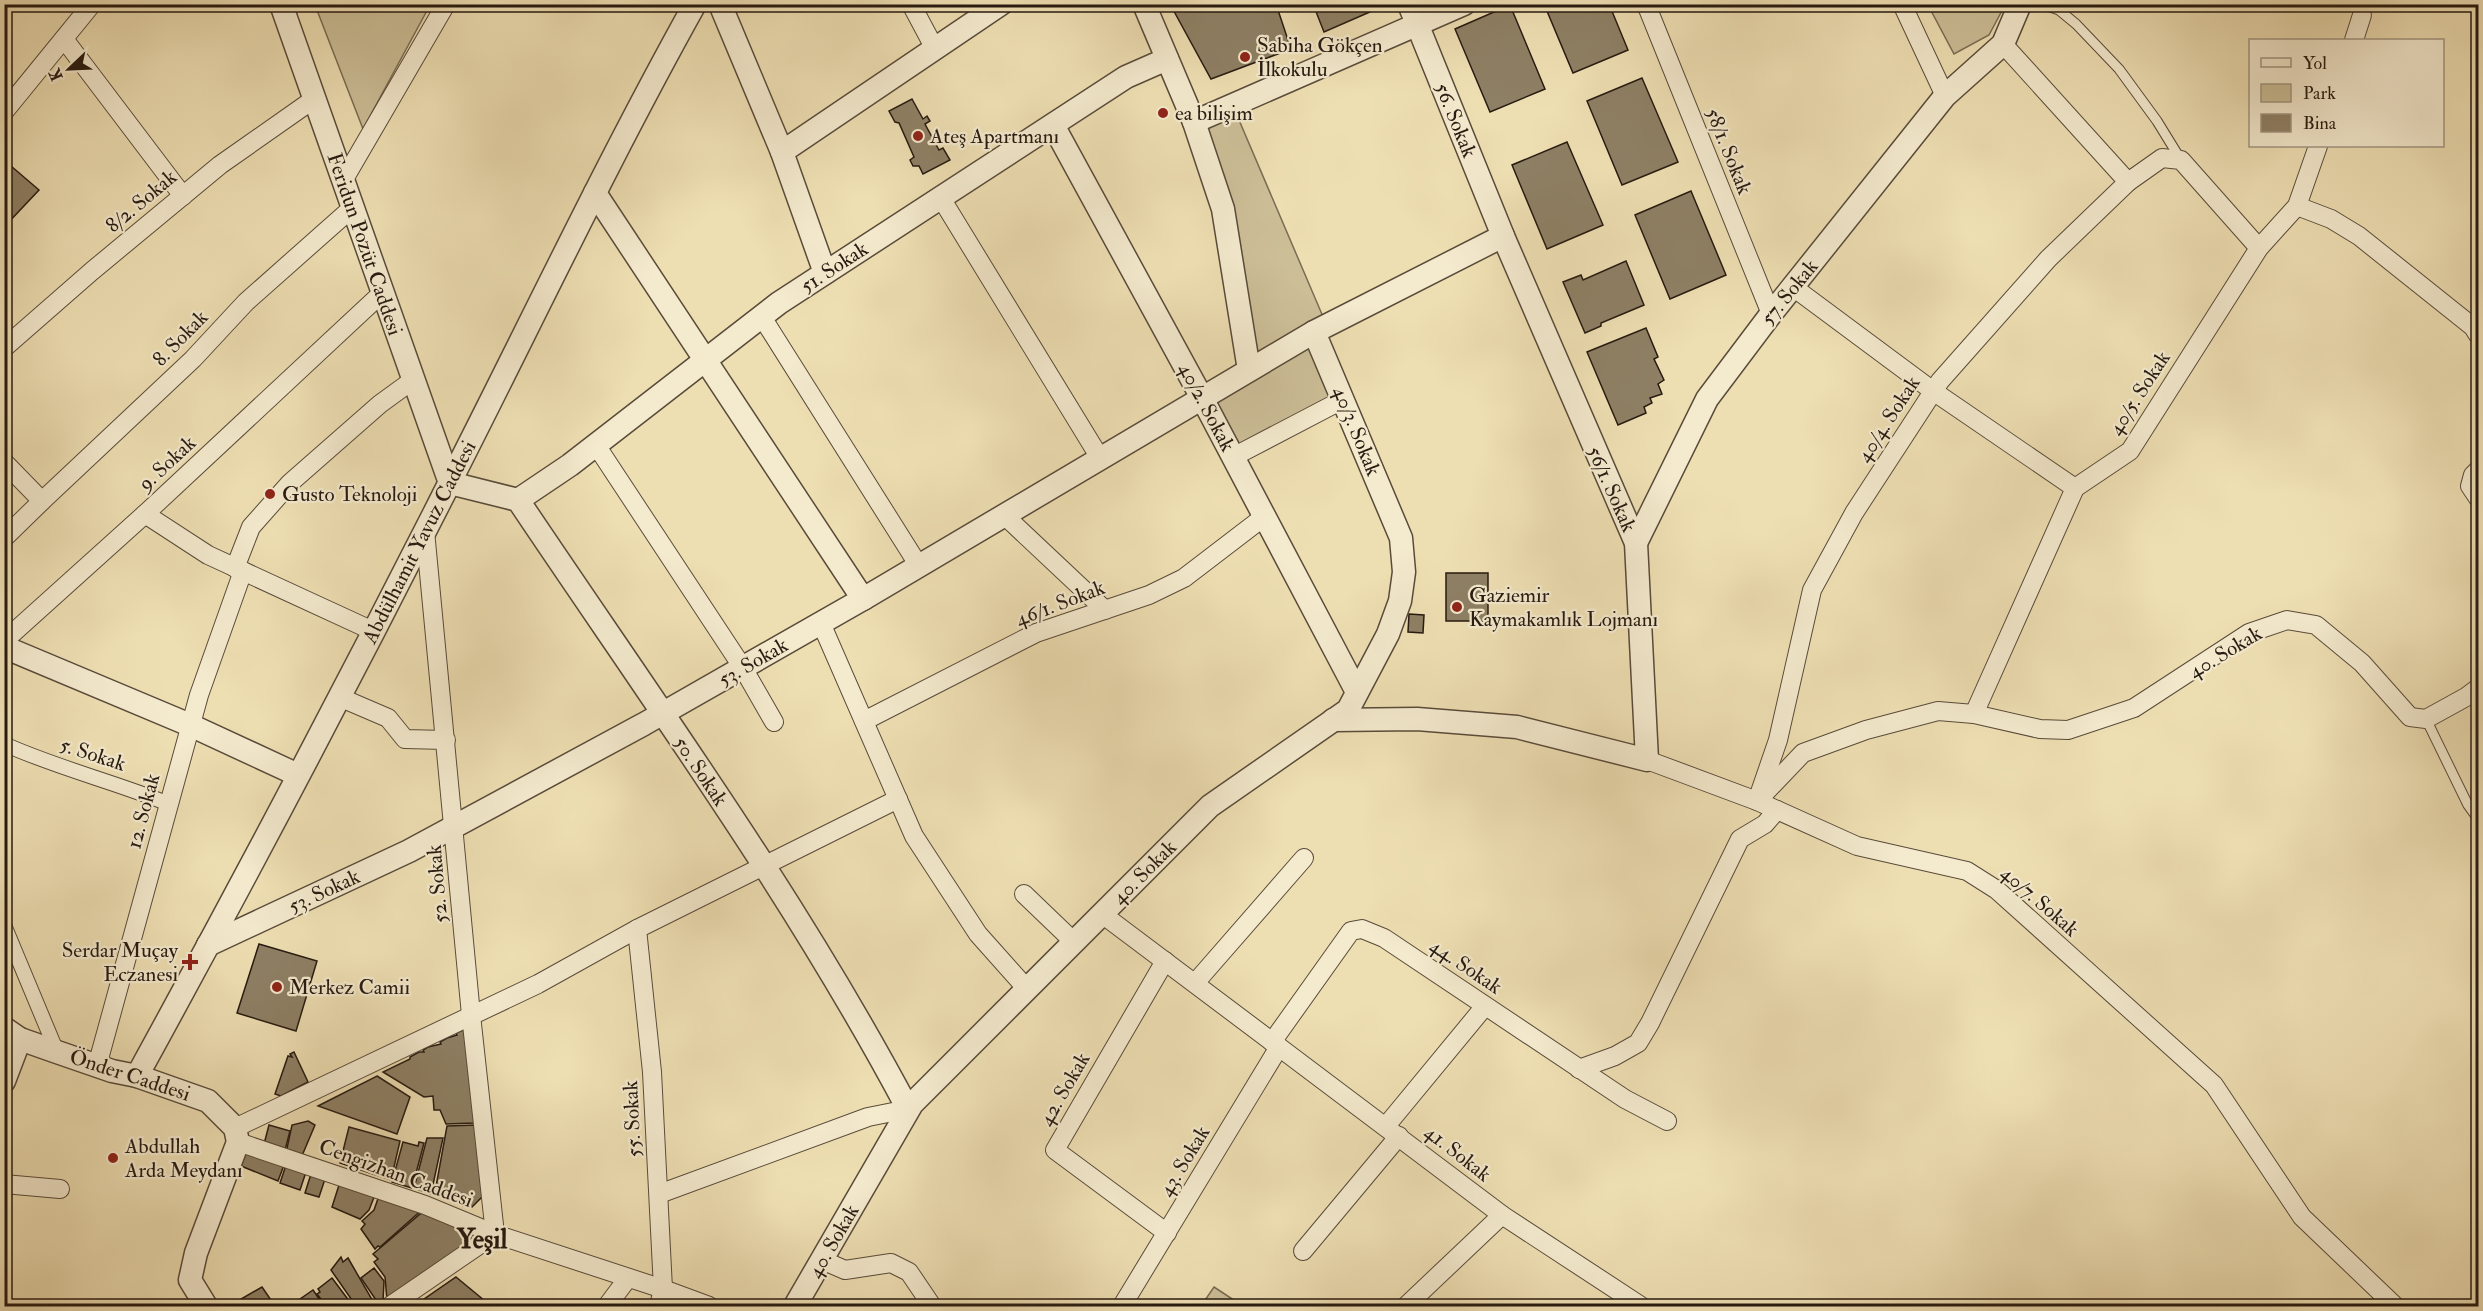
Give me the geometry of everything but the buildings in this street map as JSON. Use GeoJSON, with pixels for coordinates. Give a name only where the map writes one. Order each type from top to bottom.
{"type":"FeatureCollection","features":[{"type":"Feature","properties":{"kind":"street"},"geometry":{"type":"LineString","coordinates":[[4,112],[92,4]]}},
{"type":"Feature","properties":{"kind":"street","name":"Feridun Pozüt Caddesi"},"geometry":{"type":"LineString","coordinates":[[281,4],[450,483]]}},
{"type":"Feature","properties":{"kind":"street"},"geometry":{"type":"LineString","coordinates":[[343,181],[446,4]]}},
{"type":"Feature","properties":{"kind":"street","name":"Abdülhamit Yavuz Caddesi"},"geometry":{"type":"LineString","coordinates":[[137,1076],[339,697],[450,483],[645,94],[695,4]]}},
{"type":"Feature","properties":{"kind":"street"},"geometry":{"type":"LineString","coordinates":[[720,4],[782,152],[825,273]]}},
{"type":"Feature","properties":{"kind":"street"},"geometry":{"type":"LineString","coordinates":[[911,4],[935,49]]}},
{"type":"Feature","properties":{"kind":"street"},"geometry":{"type":"LineString","coordinates":[[782,152],[1001,4]]}},
{"type":"Feature","properties":{"kind":"street"},"geometry":{"type":"LineString","coordinates":[[1144,4],[1194,122],[1223,209],[1249,370]]}},
{"type":"Feature","properties":{"kind":"street"},"geometry":{"type":"LineString","coordinates":[[1194,122],[1233,106],[1413,14],[1464,4]]}},
{"type":"Feature","properties":{"kind":"street","name":"58/1. Sokak"},"geometry":{"type":"LineString","coordinates":[[1646,4],[1771,314]]}},
{"type":"Feature","properties":{"kind":"street"},"geometry":{"type":"LineString","coordinates":[[1902,4],[1946,96]]}},
{"type":"Feature","properties":{"kind":"street"},"geometry":{"type":"LineString","coordinates":[[2020,4],[2003,44],[2128,182],[2162,158],[2181,160],[2259,248]]}},
{"type":"Feature","properties":{"kind":"street","name":"56. Sokak"},"geometry":{"type":"LineString","coordinates":[[1413,14],[1503,236]]}},
{"type":"Feature","properties":{"kind":"street"},"geometry":{"type":"LineString","coordinates":[[2354,39],[2362,15]]}},
{"type":"Feature","properties":{"kind":"street"},"geometry":{"type":"LineString","coordinates":[[64,39],[183,196]]}},
{"type":"Feature","properties":{"kind":"street","name":"57. Sokak"},"geometry":{"type":"LineString","coordinates":[[1636,543],[1707,399],[1771,314],[1946,96],[2003,44]]}},
{"type":"Feature","properties":{"kind":"street","name":"51. Sokak"},"geometry":{"type":"LineString","coordinates":[[518,500],[596,445],[762,317],[825,273],[1126,77],[1167,59]]}},
{"type":"Feature","properties":{"kind":"street","name":"8/2. Sokak"},"geometry":{"type":"LineString","coordinates":[[4,348],[92,271],[220,165],[314,99]]}},
{"type":"Feature","properties":{"kind":"street","name":"40/2. Sokak"},"geometry":{"type":"LineString","coordinates":[[1053,125],[1202,398],[1358,692]]}},
{"type":"Feature","properties":{"kind":"street","name":"40/5. Sokak"},"geometry":{"type":"LineString","coordinates":[[2074,488],[2130,451],[2259,248],[2297,206],[2318,147]]}},
{"type":"Feature","properties":{"kind":"street","name":"40/4. Sokak"},"geometry":{"type":"LineString","coordinates":[[1757,801],[1778,740],[1812,590],[1854,513],[1933,391],[2048,260],[2128,182]]}},
{"type":"Feature","properties":{"kind":"street"},"geometry":{"type":"LineString","coordinates":[[596,193],[704,361],[863,599]]}},
{"type":"Feature","properties":{"kind":"street"},"geometry":{"type":"LineString","coordinates":[[941,198],[1100,458]]}},
{"type":"Feature","properties":{"kind":"street"},"geometry":{"type":"LineString","coordinates":[[2297,206],[2331,219],[2359,236],[2473,327],[2478,335]]}},
{"type":"Feature","properties":{"kind":"street","name":"8. Sokak"},"geometry":{"type":"LineString","coordinates":[[4,538],[193,359],[246,302],[352,208]]}},
{"type":"Feature","properties":{"kind":"street"},"geometry":{"type":"LineString","coordinates":[[1314,332],[1503,236]]}},
{"type":"Feature","properties":{"kind":"street","name":"56/1. Sokak"},"geometry":{"type":"LineString","coordinates":[[1503,236],[1636,543],[1647,760]]}},
{"type":"Feature","properties":{"kind":"street"},"geometry":{"type":"LineString","coordinates":[[1333,720],[1417,719],[1517,727],[1647,760],[1757,801],[1803,753],[1866,730],[1938,711],[1974,714],[2074,488],[1933,391],[1793,287]]}},
{"type":"Feature","properties":{"kind":"street","name":"9. Sokak"},"geometry":{"type":"LineString","coordinates":[[373,631],[207,555],[145,514],[382,293]]}},
{"type":"Feature","properties":{"kind":"street"},"geometry":{"type":"LineString","coordinates":[[762,317],[919,566]]}},
{"type":"Feature","properties":{"kind":"street","name":"53. Sokak"},"geometry":{"type":"LineString","coordinates":[[208,945],[409,851],[662,714],[863,599],[1314,332]]}},
{"type":"Feature","properties":{"kind":"street","name":"40/3. Sokak"},"geometry":{"type":"LineString","coordinates":[[1314,332],[1401,538],[1404,555],[1402,585],[1394,618],[1358,692],[1347,710],[1333,720]]}},
{"type":"Feature","properties":{"kind":"street","name":"12. Sokak"},"geometry":{"type":"LineString","coordinates":[[97,1066],[190,725],[251,527],[290,483],[380,404],[413,380]]}},
{"type":"Feature","properties":{"kind":"street"},"geometry":{"type":"LineString","coordinates":[[1233,457],[1344,399]]}},
{"type":"Feature","properties":{"kind":"street"},"geometry":{"type":"LineString","coordinates":[[596,445],[742,668],[774,722]]}},
{"type":"Feature","properties":{"kind":"street"},"geometry":{"type":"LineString","coordinates":[[4,462],[42,501]]}},
{"type":"Feature","properties":{"kind":"street"},"geometry":{"type":"LineString","coordinates":[[2478,470],[2473,475],[2470,486],[2478,498]]}},
{"type":"Feature","properties":{"kind":"street"},"geometry":{"type":"LineString","coordinates":[[450,483],[518,500]]}},
{"type":"Feature","properties":{"kind":"street","name":"50. Sokak"},"geometry":{"type":"LineString","coordinates":[[518,500],[787,898],[909,1109]]}},
{"type":"Feature","properties":{"kind":"street"},"geometry":{"type":"LineString","coordinates":[[4,641],[145,514]]}},
{"type":"Feature","properties":{"kind":"street"},"geometry":{"type":"LineString","coordinates":[[1004,515],[1105,610]]}},
{"type":"Feature","properties":{"kind":"street","name":"46/1. Sokak"},"geometry":{"type":"LineString","coordinates":[[864,721],[1036,633],[1149,595],[1184,578],[1265,516]]}},
{"type":"Feature","properties":{"kind":"street","name":"52. Sokak"},"geometry":{"type":"LineString","coordinates":[[425,531],[455,826],[471,1015],[495,1234]]}},
{"type":"Feature","properties":{"kind":"street","name":"40. Sokak"},"geometry":{"type":"LineString","coordinates":[[1974,714],[2040,729],[2068,730],[2134,708],[2249,633],[2287,620],[2316,625],[2362,663],[2410,717],[2426,719]]}},
{"type":"Feature","properties":{"kind":"street"},"geometry":{"type":"LineString","coordinates":[[821,623],[914,836],[978,934],[1027,989]]}},
{"type":"Feature","properties":{"kind":"street"},"geometry":{"type":"LineString","coordinates":[[4,648],[190,725],[298,775]]}},
{"type":"Feature","properties":{"kind":"street"},"geometry":{"type":"LineString","coordinates":[[2426,719],[2478,688]]}},
{"type":"Feature","properties":{"kind":"street"},"geometry":{"type":"LineString","coordinates":[[339,697],[387,718],[405,739],[446,740]]}},
{"type":"Feature","properties":{"kind":"street","name":"40. Sokak"},"geometry":{"type":"LineString","coordinates":[[795,1306],[909,1109],[1210,806],[1333,720]]}},
{"type":"Feature","properties":{"kind":"street","name":"5. Sokak"},"geometry":{"type":"LineString","coordinates":[[4,744],[29,755],[122,785],[168,804]]}},
{"type":"Feature","properties":{"kind":"street"},"geometry":{"type":"LineString","coordinates":[[206,1306],[190,1280],[196,1253],[237,1135],[471,1015],[538,984],[637,929],[898,799]]}},
{"type":"Feature","properties":{"kind":"street","name":"40/7. Sokak"},"geometry":{"type":"LineString","coordinates":[[1757,801],[1857,846],[1967,871],[1997,890],[2214,1085],[2301,1216],[2396,1306]]}},
{"type":"Feature","properties":{"kind":"street"},"geometry":{"type":"LineString","coordinates":[[1579,1069],[1615,1056],[1638,1043],[1740,839],[1765,824],[1777,810]]}},
{"type":"Feature","properties":{"kind":"street"},"geometry":{"type":"LineString","coordinates":[[1195,983],[1304,858]]}},
{"type":"Feature","properties":{"kind":"street"},"geometry":{"type":"LineString","coordinates":[[1024,894],[1074,942]]}},
{"type":"Feature","properties":{"kind":"street","name":"41. Sokak"},"geometry":{"type":"LineString","coordinates":[[1102,914],[1502,1215],[1641,1306]]}},
{"type":"Feature","properties":{"kind":"street"},"geometry":{"type":"LineString","coordinates":[[4,925],[57,1052]]}},
{"type":"Feature","properties":{"kind":"street","name":"55. Sokak"},"geometry":{"type":"LineString","coordinates":[[637,929],[652,1072],[659,1194],[661,1298]]}},
{"type":"Feature","properties":{"kind":"street","name":"44. Sokak"},"geometry":{"type":"LineString","coordinates":[[1276,1045],[1351,931],[1362,929],[1384,938],[1625,1099],[1667,1121]]}},
{"type":"Feature","properties":{"kind":"street","name":"42. Sokak"},"geometry":{"type":"LineString","coordinates":[[1165,961],[1054,1150],[1167,1233]]}},
{"type":"Feature","properties":{"kind":"street"},"geometry":{"type":"LineString","coordinates":[[1303,1251],[1485,1006]]}},
{"type":"Feature","properties":{"kind":"street"},"geometry":{"type":"LineString","coordinates":[[4,1081],[12,1033]]}},
{"type":"Feature","properties":{"kind":"street","name":"Önder Caddesi"},"geometry":{"type":"LineString","coordinates":[[12,1033],[97,1066],[137,1076],[208,1101],[237,1135]]}},
{"type":"Feature","properties":{"kind":"street","name":"43. Sokak"},"geometry":{"type":"LineString","coordinates":[[1122,1306],[1276,1045]]}},
{"type":"Feature","properties":{"kind":"street"},"geometry":{"type":"LineString","coordinates":[[659,1194],[868,1117],[909,1109]]}},
{"type":"Feature","properties":{"kind":"street","name":"Cengizhan Caddesi"},"geometry":{"type":"LineString","coordinates":[[237,1135],[425,1205],[495,1234],[628,1278],[661,1298],[709,1306]]}},
{"type":"Feature","properties":{"kind":"street"},"geometry":{"type":"LineString","coordinates":[[4,1184],[60,1188]]}},
{"type":"Feature","properties":{"kind":"street"},"geometry":{"type":"LineString","coordinates":[[1406,1306],[1502,1215]]}},
{"type":"Feature","properties":{"kind":"street"},"geometry":{"type":"LineString","coordinates":[[390,1306],[495,1234]]}},
{"type":"Feature","properties":{"kind":"street"},"geometry":{"type":"LineString","coordinates":[[822,1260],[845,1270],[891,1263],[909,1272],[932,1306]]}},
{"type":"Feature","properties":{"kind":"street"},"geometry":{"type":"LineString","coordinates":[[607,1306],[628,1278]]}},
{"type":"Feature","properties":{"kind":"lane"},"geometry":{"type":"LineString","coordinates":[[2042,4],[2059,10],[2076,24],[2119,69],[2157,121],[2181,160]]}},
{"type":"Feature","properties":{"kind":"lane"},"geometry":{"type":"LineString","coordinates":[[2426,719],[2468,805],[2478,819]]}},
{"type":"Feature","properties":{"kind":"green space"},"geometry":{"type":"Polygon","coordinates":[[[315,5],[430,5],[363,129],[315,5]]]}},
{"type":"Feature","properties":{"kind":"green space"},"geometry":{"type":"Polygon","coordinates":[[[1928,5],[2005,5],[1989,35],[1954,54],[1928,5]]]}},
{"type":"Feature","properties":{"kind":"green space"},"geometry":{"type":"Polygon","coordinates":[[[1233,106],[1327,326],[1315,331],[1344,399],[1233,457],[1202,398],[1249,370],[1194,122],[1233,106]]]}},
{"type":"Feature","properties":{"kind":"green space"},"geometry":{"type":"Polygon","coordinates":[[[1214,1287],[1243,1306],[1201,1306],[1214,1287]]]}},
{"type":"Feature","properties":{"kind":"place","name":"Sabiha Gökçen İlkokulu"},"geometry":{"type":"Point","coordinates":[1245,57]}},
{"type":"Feature","properties":{"kind":"place","name":"ea bilişim"},"geometry":{"type":"Point","coordinates":[1163,113]}},
{"type":"Feature","properties":{"kind":"place","name":"Ateş Apartmanı"},"geometry":{"type":"Point","coordinates":[918,136]}},
{"type":"Feature","properties":{"kind":"place","name":"Gusto Teknoloji"},"geometry":{"type":"Point","coordinates":[270,494]}},
{"type":"Feature","properties":{"kind":"place","name":"Gaziemir Kaymakamlık Lojmanı"},"geometry":{"type":"Point","coordinates":[1457,607]}},
{"type":"Feature","properties":{"kind":"place","name":"Serdar Muçay Eczanesi"},"geometry":{"type":"Point","coordinates":[190,962]}},
{"type":"Feature","properties":{"kind":"place","name":"Merkez Camii"},"geometry":{"type":"Point","coordinates":[277,987]}},
{"type":"Feature","properties":{"kind":"place","name":"Abdullah Arda Meydanı"},"geometry":{"type":"Point","coordinates":[113,1158]}},
{"type":"Feature","properties":{"kind":"district","name":"Yeşil"},"geometry":{"type":"Point","coordinates":[482,1239]}}]}
